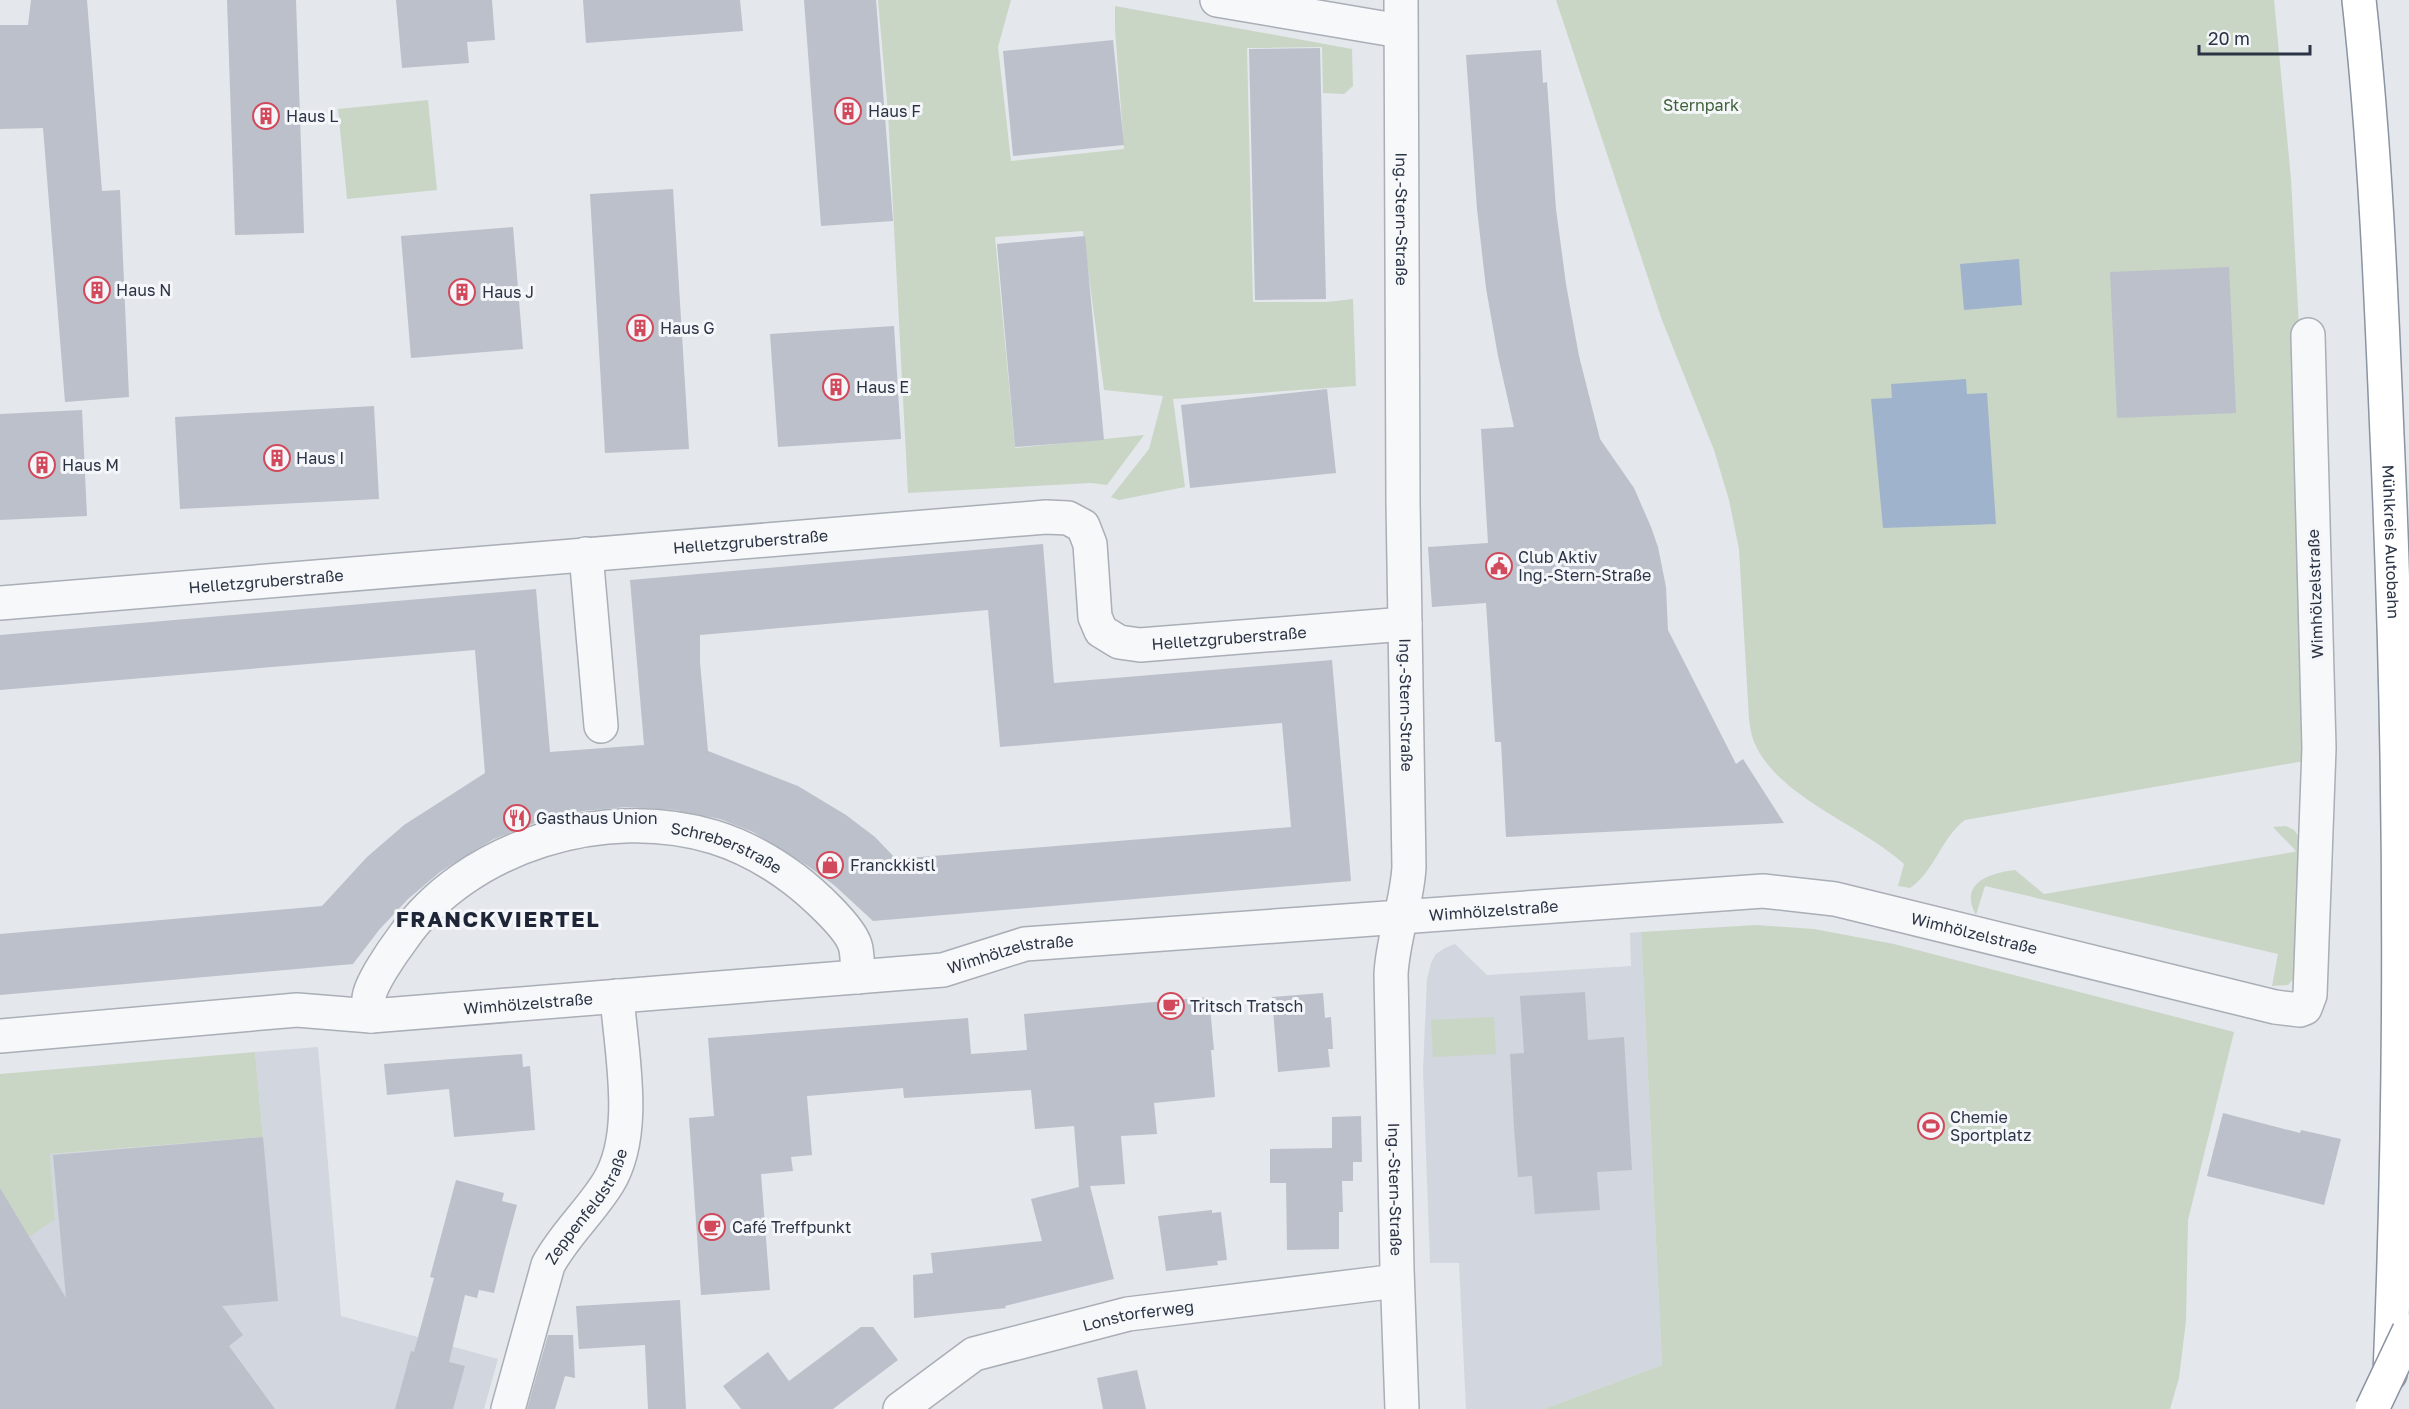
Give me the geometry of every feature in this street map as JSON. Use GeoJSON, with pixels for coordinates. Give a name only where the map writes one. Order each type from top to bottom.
{"type":"FeatureCollection","features":[{"type":"Feature","properties":{"kind":"highway","name":"Mühlkreis Autobahn"},"geometry":{"type":"LineString","coordinates":[[2359,0],[2381,312],[2396,673],[2398,1011],[2395,1260],[2389,1409]]}},
{"type":"Feature","properties":{"kind":"highway"},"geometry":{"type":"LineString","coordinates":[[2372,1409],[2409,1331]]}},
{"type":"Feature","properties":{"kind":"street"},"geometry":{"type":"LineString","coordinates":[[1216,0],[1400,15]]}},
{"type":"Feature","properties":{"kind":"street","name":"Ing.-Stern-Straße"},"geometry":{"type":"LineString","coordinates":[[1400,15],[1409,867],[1391,974],[1402,1409]]}},
{"type":"Feature","properties":{"kind":"street","name":"Wimhölzelstraße"},"geometry":{"type":"LineString","coordinates":[[0,1036],[297,1010],[371,1016],[858,977],[943,970],[1024,944],[1703,894],[1781,892],[1864,906],[2275,1007],[2300,1010],[2305,1008],[2310,996],[2319,748],[2308,334]]}},
{"type":"Feature","properties":{"kind":"street","name":"Helletzgruberstraße"},"geometry":{"type":"LineString","coordinates":[[0,603],[1046,516],[1068,518],[1083,526],[1090,544],[1095,617],[1101,631],[1119,642],[1140,645],[1405,624]]}},
{"type":"Feature","properties":{"kind":"street"},"geometry":{"type":"LineString","coordinates":[[586,554],[601,726]]}},
{"type":"Feature","properties":{"kind":"street","name":"Schreberstraße"},"geometry":{"type":"LineString","coordinates":[[371,1016],[369,996],[387,961],[410,927],[436,900],[465,876],[497,858],[532,843],[568,833],[606,828],[641,826],[678,829],[714,837],[747,850],[779,868],[808,890],[839,922],[855,945],[858,977]]}},
{"type":"Feature","properties":{"kind":"street","name":"Zeppenfeldstraße"},"geometry":{"type":"LineString","coordinates":[[508,1409],[548,1265],[558,1246],[594,1204],[619,1161],[627,1117],[617,996]]}},
{"type":"Feature","properties":{"kind":"street","name":"Lonstorferweg"},"geometry":{"type":"LineString","coordinates":[[900,1409],[974,1354],[1128,1314],[1397,1281]]}},
{"type":"Feature","properties":{"kind":"shaded area"},"geometry":{"type":"Polygon","coordinates":[[[1641,932],[1662,1365],[1544,1409],[1466,1409],[1459,1263],[1430,1263],[1423,1070],[1427,979],[1431,963],[1436,954],[1455,944],[1487,975],[1631,966],[1630,933],[1641,932]]]}},
{"type":"Feature","properties":{"kind":"shaded area"},"geometry":{"type":"Polygon","coordinates":[[[318,1047],[341,1316],[498,1359],[484,1409],[0,1409],[0,1258],[55,1218],[50,1154],[263,1137],[255,1052],[318,1047]]]}},
{"type":"Feature","properties":{"kind":"green space"},"geometry":{"type":"Polygon","coordinates":[[[878,0],[1011,0],[998,47],[1011,161],[1124,149],[1115,6],[1352,49],[1353,86],[1344,94],[1323,93],[1322,47],[1247,48],[1253,302],[1327,302],[1353,299],[1356,386],[1173,399],[1185,487],[1119,500],[1111,497],[1149,449],[1163,396],[1104,390],[1083,231],[995,237],[1015,448],[1144,435],[1107,485],[1091,483],[908,493],[888,113],[878,0]]]}},
{"type":"Feature","properties":{"kind":"green space","name":"Sternpark"},"geometry":{"type":"Polygon","coordinates":[[[1556,0],[2274,0],[2291,179],[2302,382],[2310,760],[1965,820],[1950,836],[1926,873],[1910,888],[1898,886],[1904,864],[1800,795],[1781,779],[1766,762],[1754,742],[1751,731],[1739,549],[1729,500],[1714,450],[1662,320],[1556,0]]]}},
{"type":"Feature","properties":{"kind":"green space"},"geometry":{"type":"Polygon","coordinates":[[[428,100],[437,190],[347,199],[338,109],[428,100]]]}},
{"type":"Feature","properties":{"kind":"green space"},"geometry":{"type":"Polygon","coordinates":[[[2286,826],[2294,830],[2299,837],[2297,975],[2288,985],[2272,986],[2278,954],[1985,886],[1976,915],[1971,904],[1971,895],[1979,882],[2005,871],[2015,870],[2044,894],[2294,852],[2296,851],[2273,827],[2286,826]]]}},
{"type":"Feature","properties":{"kind":"green space","name":"Chemie Sportplatz"},"geometry":{"type":"Polygon","coordinates":[[[1756,925],[1814,929],[1894,944],[2234,1032],[2188,1220],[2186,1321],[2179,1378],[2170,1409],[1544,1409],[1662,1365],[1641,932],[1756,925]]]}},
{"type":"Feature","properties":{"kind":"green space"},"geometry":{"type":"Polygon","coordinates":[[[1494,1017],[1496,1054],[1433,1057],[1431,1020],[1494,1017]]]}},
{"type":"Feature","properties":{"kind":"green space"},"geometry":{"type":"Polygon","coordinates":[[[255,1052],[263,1137],[50,1154],[55,1219],[0,1258],[0,1074],[255,1052]]]}},
{"type":"Feature","properties":{"kind":"water"},"geometry":{"type":"Polygon","coordinates":[[[2019,259],[2022,305],[1964,310],[1960,264],[2019,259]]]}},
{"type":"Feature","properties":{"kind":"water"},"geometry":{"type":"Polygon","coordinates":[[[1966,379],[1967,394],[1987,393],[1996,524],[1883,528],[1871,399],[1892,398],[1891,384],[1966,379]]]}},
{"type":"Feature","properties":{"kind":"building"},"geometry":{"type":"Polygon","coordinates":[[[31,0],[87,0],[102,191],[120,190],[129,397],[65,402],[43,128],[0,129],[0,25],[28,25],[31,0]]]}},
{"type":"Feature","properties":{"kind":"building","name":"Haus L"},"geometry":{"type":"Polygon","coordinates":[[[227,0],[296,0],[304,233],[235,235],[227,0]]]}},
{"type":"Feature","properties":{"kind":"building"},"geometry":{"type":"Polygon","coordinates":[[[396,0],[492,0],[495,40],[467,42],[469,63],[402,68],[396,0]]]}},
{"type":"Feature","properties":{"kind":"building"},"geometry":{"type":"Polygon","coordinates":[[[583,0],[740,0],[743,31],[586,43],[583,0]]]}},
{"type":"Feature","properties":{"kind":"building","name":"Haus F"},"geometry":{"type":"Polygon","coordinates":[[[804,0],[876,0],[893,221],[821,226],[804,0]]]}},
{"type":"Feature","properties":{"kind":"building"},"geometry":{"type":"Polygon","coordinates":[[[1113,40],[1124,145],[1013,156],[1003,51],[1113,40]]]}},
{"type":"Feature","properties":{"kind":"building"},"geometry":{"type":"Polygon","coordinates":[[[1320,48],[1326,299],[1255,300],[1249,49],[1320,48]]]}},
{"type":"Feature","properties":{"kind":"building"},"geometry":{"type":"Polygon","coordinates":[[[1541,50],[1543,83],[1547,82],[1556,209],[1566,284],[1579,356],[1600,439],[1634,488],[1651,527],[1658,547],[1666,587],[1668,630],[1736,764],[1743,759],[1784,823],[1506,837],[1501,742],[1495,742],[1486,603],[1432,607],[1428,547],[1488,543],[1481,429],[1514,427],[1486,288],[1477,209],[1466,55],[1541,50]]]}},
{"type":"Feature","properties":{"kind":"building","name":"Haus G"},"geometry":{"type":"Polygon","coordinates":[[[673,189],[689,449],[605,453],[590,194],[673,189]]]}},
{"type":"Feature","properties":{"kind":"building","name":"Haus J"},"geometry":{"type":"Polygon","coordinates":[[[513,227],[523,349],[411,358],[401,236],[513,227]]]}},
{"type":"Feature","properties":{"kind":"building"},"geometry":{"type":"Polygon","coordinates":[[[1085,236],[1104,440],[1015,447],[997,244],[1085,236]]]}},
{"type":"Feature","properties":{"kind":"building"},"geometry":{"type":"Polygon","coordinates":[[[2229,267],[2236,413],[2117,418],[2110,272],[2229,267]]]}},
{"type":"Feature","properties":{"kind":"building","name":"Haus E"},"geometry":{"type":"Polygon","coordinates":[[[894,326],[901,439],[778,447],[770,334],[894,326]]]}},
{"type":"Feature","properties":{"kind":"building"},"geometry":{"type":"Polygon","coordinates":[[[1327,389],[1336,473],[1190,488],[1181,405],[1327,389]]]}},
{"type":"Feature","properties":{"kind":"building","name":"Haus I"},"geometry":{"type":"Polygon","coordinates":[[[374,406],[379,499],[180,509],[175,417],[374,406]]]}},
{"type":"Feature","properties":{"kind":"building","name":"Haus M"},"geometry":{"type":"Polygon","coordinates":[[[82,410],[87,516],[0,520],[0,414],[82,410]]]}},
{"type":"Feature","properties":{"kind":"building"},"geometry":{"type":"Polygon","coordinates":[[[1043,544],[1054,683],[1332,660],[1351,881],[873,921],[834,885],[753,832],[720,819],[676,810],[627,807],[583,811],[537,822],[494,839],[440,872],[408,899],[379,930],[353,964],[0,995],[0,934],[322,906],[367,857],[404,825],[485,773],[475,650],[0,690],[0,635],[536,589],[550,752],[644,745],[630,580],[1043,544]],[[988,610],[700,635],[700,662],[708,751],[798,786],[846,815],[875,837],[896,859],[1291,827],[1282,723],[1000,747],[988,610]]]}},
{"type":"Feature","properties":{"kind":"building"},"geometry":{"type":"Polygon","coordinates":[[[1585,992],[1588,1040],[1624,1037],[1632,1170],[1597,1172],[1600,1210],[1535,1214],[1532,1176],[1518,1177],[1514,1128],[1510,1054],[1524,1053],[1520,996],[1585,992]]]}},
{"type":"Feature","properties":{"kind":"building"},"geometry":{"type":"Polygon","coordinates":[[[1323,993],[1325,1018],[1331,1017],[1333,1049],[1328,1049],[1330,1067],[1278,1072],[1272,997],[1323,993]]]}},
{"type":"Feature","properties":{"kind":"building"},"geometry":{"type":"Polygon","coordinates":[[[1209,997],[1214,1050],[1211,1050],[1215,1097],[1154,1103],[1157,1134],[1121,1136],[1125,1184],[1090,1186],[1114,1279],[1005,1306],[1006,1308],[914,1318],[913,1275],[933,1273],[931,1253],[1042,1241],[1031,1199],[1079,1187],[1074,1126],[1035,1129],[1031,1090],[904,1098],[903,1088],[807,1096],[812,1155],[791,1157],[793,1171],[761,1174],[770,1290],[701,1295],[689,1118],[714,1116],[708,1038],[968,1018],[971,1054],[1027,1050],[1024,1014],[1209,997]]]}},
{"type":"Feature","properties":{"kind":"building"},"geometry":{"type":"Polygon","coordinates":[[[522,1054],[523,1067],[530,1066],[535,1130],[454,1137],[449,1089],[387,1095],[384,1064],[522,1054]]]}},
{"type":"Feature","properties":{"kind":"building"},"geometry":{"type":"Polygon","coordinates":[[[2223,1113],[2300,1133],[2301,1130],[2341,1139],[2324,1205],[2207,1176],[2223,1113]]]}},
{"type":"Feature","properties":{"kind":"building"},"geometry":{"type":"Polygon","coordinates":[[[1361,1116],[1362,1162],[1353,1162],[1353,1181],[1342,1181],[1343,1212],[1339,1212],[1339,1249],[1287,1250],[1286,1183],[1270,1183],[1270,1149],[1332,1148],[1332,1117],[1361,1116]]]}},
{"type":"Feature","properties":{"kind":"building"},"geometry":{"type":"Polygon","coordinates":[[[263,1137],[278,1301],[222,1306],[243,1335],[229,1346],[275,1409],[0,1409],[0,1188],[66,1298],[53,1155],[263,1137]]]}},
{"type":"Feature","properties":{"kind":"building"},"geometry":{"type":"Polygon","coordinates":[[[456,1180],[504,1193],[502,1201],[517,1205],[494,1293],[479,1290],[477,1298],[465,1295],[449,1362],[465,1366],[453,1409],[395,1409],[411,1351],[414,1352],[434,1278],[430,1277],[456,1180]]]}},
{"type":"Feature","properties":{"kind":"building"},"geometry":{"type":"Polygon","coordinates":[[[1212,1210],[1212,1213],[1221,1212],[1227,1260],[1217,1261],[1218,1265],[1166,1271],[1158,1216],[1212,1210]]]}},
{"type":"Feature","properties":{"kind":"building"},"geometry":{"type":"Polygon","coordinates":[[[680,1300],[686,1409],[648,1409],[645,1345],[579,1349],[576,1306],[680,1300]]]}},
{"type":"Feature","properties":{"kind":"building"},"geometry":{"type":"Polygon","coordinates":[[[861,1327],[873,1327],[898,1360],[833,1409],[741,1409],[723,1386],[768,1352],[789,1381],[861,1327]]]}},
{"type":"Feature","properties":{"kind":"building"},"geometry":{"type":"Polygon","coordinates":[[[548,1335],[573,1335],[575,1378],[565,1376],[555,1409],[527,1409],[548,1335]]]}},
{"type":"Feature","properties":{"kind":"building"},"geometry":{"type":"Polygon","coordinates":[[[1137,1370],[1146,1409],[1103,1409],[1097,1378],[1137,1370]]]}},
{"type":"Feature","properties":{"kind":"place","name":"Haus F"},"geometry":{"type":"Point","coordinates":[848,111]}},
{"type":"Feature","properties":{"kind":"place","name":"Haus L"},"geometry":{"type":"Point","coordinates":[266,116]}},
{"type":"Feature","properties":{"kind":"place","name":"Haus N"},"geometry":{"type":"Point","coordinates":[97,290]}},
{"type":"Feature","properties":{"kind":"place","name":"Haus J"},"geometry":{"type":"Point","coordinates":[462,292]}},
{"type":"Feature","properties":{"kind":"place","name":"Haus G"},"geometry":{"type":"Point","coordinates":[640,328]}},
{"type":"Feature","properties":{"kind":"place","name":"Haus E"},"geometry":{"type":"Point","coordinates":[836,387]}},
{"type":"Feature","properties":{"kind":"place","name":"Haus I"},"geometry":{"type":"Point","coordinates":[277,458]}},
{"type":"Feature","properties":{"kind":"place","name":"Haus M"},"geometry":{"type":"Point","coordinates":[42,465]}},
{"type":"Feature","properties":{"kind":"place","name":"Club Aktiv Ing.-Stern-Straße"},"geometry":{"type":"Point","coordinates":[1499,566]}},
{"type":"Feature","properties":{"kind":"place","name":"Gasthaus Union"},"geometry":{"type":"Point","coordinates":[517,818]}},
{"type":"Feature","properties":{"kind":"place","name":"Franckkistl"},"geometry":{"type":"Point","coordinates":[830,865]}},
{"type":"Feature","properties":{"kind":"place","name":"Tritsch Tratsch"},"geometry":{"type":"Point","coordinates":[1171,1006]}},
{"type":"Feature","properties":{"kind":"place","name":"Chemie Sportplatz"},"geometry":{"type":"Point","coordinates":[1931,1126]}},
{"type":"Feature","properties":{"kind":"place","name":"Café Treffpunkt"},"geometry":{"type":"Point","coordinates":[712,1227]}},
{"type":"Feature","properties":{"kind":"district","name":"FRANCKVIERTEL"},"geometry":{"type":"Point","coordinates":[498,919]}}]}
